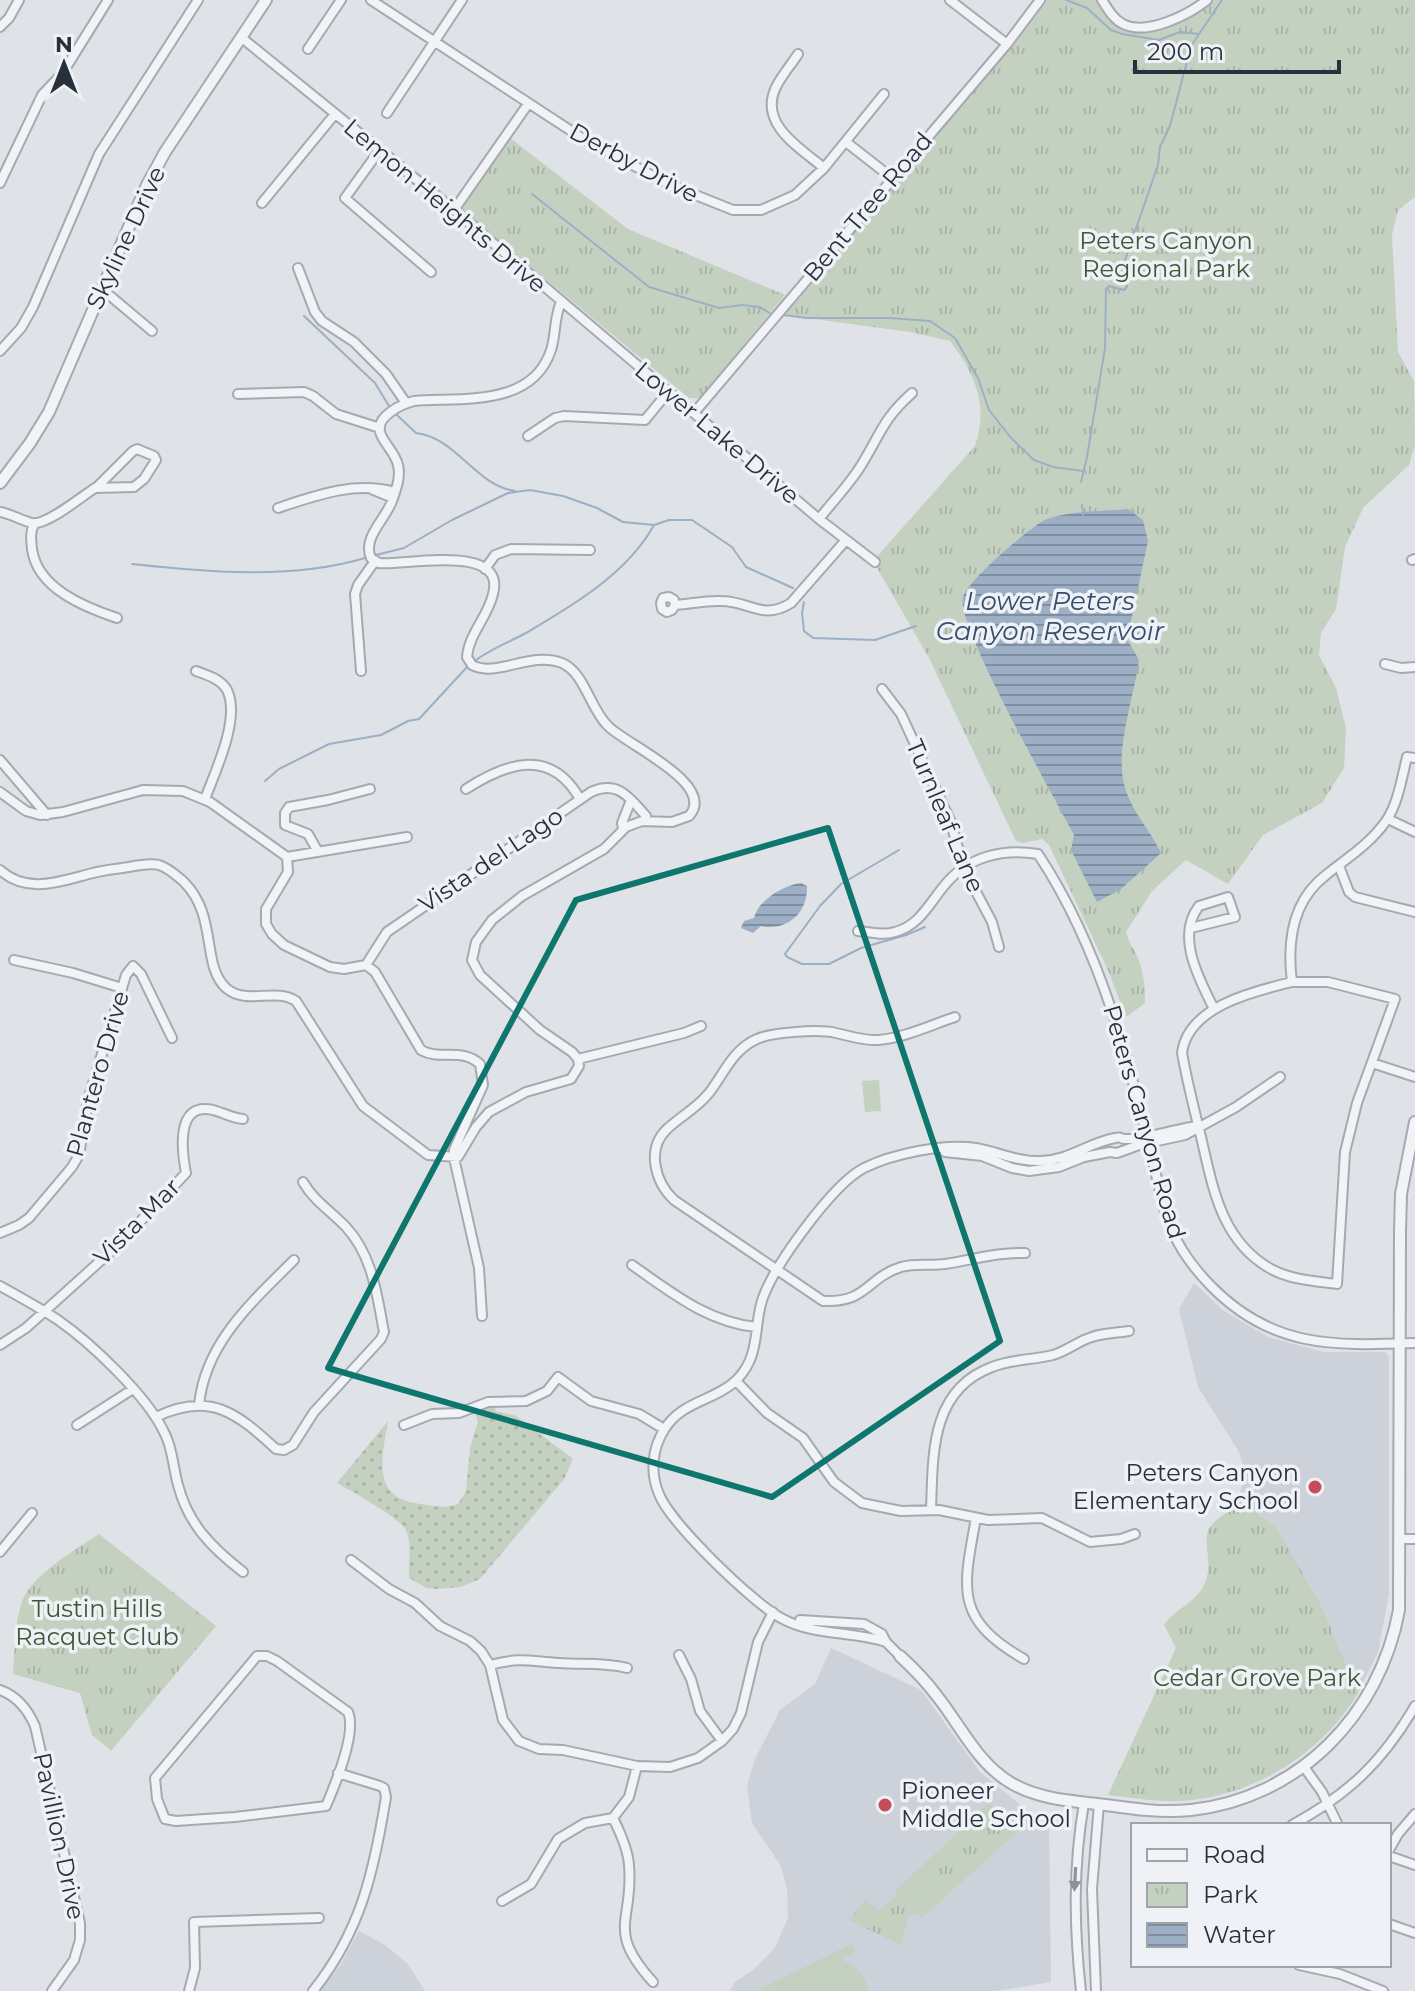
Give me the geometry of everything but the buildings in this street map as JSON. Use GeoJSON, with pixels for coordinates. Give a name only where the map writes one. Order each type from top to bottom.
{"type":"FeatureCollection","features":[{"type":"Feature","properties":{"kind":"street"},"geometry":{"type":"LineString","coordinates":[[0,27],[19,0]]}},
{"type":"Feature","properties":{"kind":"street"},"geometry":{"type":"LineString","coordinates":[[0,183],[42,95],[62,74],[108,0]]}},
{"type":"Feature","properties":{"kind":"street"},"geometry":{"type":"LineString","coordinates":[[0,351],[21,328],[33,307],[99,154],[198,0]]}},
{"type":"Feature","properties":{"kind":"street","name":"Skyline Drive"},"geometry":{"type":"LineString","coordinates":[[0,483],[49,412],[153,173],[266,0]]}},
{"type":"Feature","properties":{"kind":"street"},"geometry":{"type":"LineString","coordinates":[[308,49],[341,0]]}},
{"type":"Feature","properties":{"kind":"street","name":"Derby Drive"},"geometry":{"type":"LineString","coordinates":[[371,0],[528,104],[632,166],[733,210],[761,210],[795,195],[824,168],[884,94]]}},
{"type":"Feature","properties":{"kind":"street"},"geometry":{"type":"LineString","coordinates":[[387,113],[462,0]]}},
{"type":"Feature","properties":{"kind":"street"},"geometry":{"type":"LineString","coordinates":[[950,0],[1007,44]]}},
{"type":"Feature","properties":{"kind":"street","name":"Bent Tree Road"},"geometry":{"type":"LineString","coordinates":[[694,413],[1007,44],[1040,0]]}},
{"type":"Feature","properties":{"kind":"street"},"geometry":{"type":"LineString","coordinates":[[1102,0],[1124,25],[1137,27],[1173,18],[1207,0]]}},
{"type":"Feature","properties":{"kind":"street","name":"Lemon Heights Drive"},"geometry":{"type":"LineString","coordinates":[[242,38],[454,210],[561,302],[546,361],[534,377],[519,388],[493,396],[406,403]]}},
{"type":"Feature","properties":{"kind":"street"},"geometry":{"type":"LineString","coordinates":[[798,54],[776,87],[772,113],[777,126],[787,138],[824,168]]}},
{"type":"Feature","properties":{"kind":"street"},"geometry":{"type":"LineString","coordinates":[[454,210],[528,104]]}},
{"type":"Feature","properties":{"kind":"street"},"geometry":{"type":"LineString","coordinates":[[262,203],[335,114]]}},
{"type":"Feature","properties":{"kind":"street"},"geometry":{"type":"LineString","coordinates":[[846,142],[892,178]]}},
{"type":"Feature","properties":{"kind":"street"},"geometry":{"type":"LineString","coordinates":[[379,151],[345,198],[431,272]]}},
{"type":"Feature","properties":{"kind":"street"},"geometry":{"type":"LineString","coordinates":[[298,268],[315,312],[322,321],[354,342],[386,374],[406,403],[386,415],[380,428]]}},
{"type":"Feature","properties":{"kind":"street"},"geometry":{"type":"LineString","coordinates":[[102,289],[152,331]]}},
{"type":"Feature","properties":{"kind":"street","name":"Lower Lake Drive"},"geometry":{"type":"LineString","coordinates":[[561,302],[819,519],[875,562]]}},
{"type":"Feature","properties":{"kind":"street"},"geometry":{"type":"LineString","coordinates":[[0,870],[11,879],[38,885],[146,865],[168,869],[191,889],[202,906],[215,970],[224,986],[244,996],[284,995],[294,999],[342,1071],[354,1096],[428,1155],[454,1158],[461,1155],[476,1127],[489,1112],[526,1092],[571,1079],[578,1070],[578,1059],[567,1048],[540,1030],[491,988],[476,969],[472,952],[492,920],[522,896],[604,849],[623,829],[635,823],[672,822],[689,816],[694,806],[692,791],[666,766],[609,728],[598,715],[577,675],[567,666],[542,659],[488,669],[472,665],[467,657],[468,649],[494,593],[494,580],[485,569],[454,560],[387,564],[375,561],[368,543],[394,495],[400,469],[380,428],[336,414],[304,392],[238,394]]}},
{"type":"Feature","properties":{"kind":"street"},"geometry":{"type":"LineString","coordinates":[[528,436],[555,418],[564,416],[645,420],[668,392]]}},
{"type":"Feature","properties":{"kind":"street"},"geometry":{"type":"LineString","coordinates":[[819,519],[861,466],[878,431],[893,410],[912,393]]}},
{"type":"Feature","properties":{"kind":"street"},"geometry":{"type":"LineString","coordinates":[[0,512],[34,524],[51,518],[95,488],[137,449],[154,456],[156,460],[152,470],[134,487],[95,488]]}},
{"type":"Feature","properties":{"kind":"street"},"geometry":{"type":"LineString","coordinates":[[278,508],[350,488],[377,487],[394,495]]}},
{"type":"Feature","properties":{"kind":"street"},"geometry":{"type":"LineString","coordinates":[[34,524],[31,529],[34,562],[46,578],[81,604],[117,618]]}},
{"type":"Feature","properties":{"kind":"street"},"geometry":{"type":"LineString","coordinates":[[675,605],[724,601],[762,612],[782,609],[791,603],[846,540]]}},
{"type":"Feature","properties":{"kind":"street"},"geometry":{"type":"LineString","coordinates":[[485,569],[495,555],[511,549],[590,550]]}},
{"type":"Feature","properties":{"kind":"street"},"geometry":{"type":"LineString","coordinates":[[361,671],[355,594],[375,561]]}},
{"type":"Feature","properties":{"kind":"street"},"geometry":{"type":"LineString","coordinates":[[1385,664],[1415,667]]}},
{"type":"Feature","properties":{"kind":"street"},"geometry":{"type":"LineString","coordinates":[[196,671],[219,682],[227,691],[231,714],[224,747],[205,799]]}},
{"type":"Feature","properties":{"kind":"street","name":"Turnleaf Lane"},"geometry":{"type":"LineString","coordinates":[[882,689],[901,714],[950,820],[964,869],[992,922],[999,947]]}},
{"type":"Feature","properties":{"kind":"street"},"geometry":{"type":"LineString","coordinates":[[1292,982],[1289,943],[1294,922],[1312,889],[1325,875],[1366,844],[1388,819],[1411,758]]}},
{"type":"Feature","properties":{"kind":"street"},"geometry":{"type":"LineString","coordinates":[[0,760],[47,815]]}},
{"type":"Feature","properties":{"kind":"street"},"geometry":{"type":"LineString","coordinates":[[466,789],[485,777],[537,764],[556,771],[571,783],[580,799]]}},
{"type":"Feature","properties":{"kind":"street","name":"Vista del Lago"},"geometry":{"type":"LineString","coordinates":[[366,965],[387,932],[580,799],[605,787],[622,792],[631,800]]}},
{"type":"Feature","properties":{"kind":"street"},"geometry":{"type":"LineString","coordinates":[[0,792],[26,811],[47,815],[153,789],[183,791],[205,799],[287,857],[407,837]]}},
{"type":"Feature","properties":{"kind":"street"},"geometry":{"type":"LineString","coordinates":[[317,850],[308,834],[285,825],[285,813],[289,807],[370,789]]}},
{"type":"Feature","properties":{"kind":"street"},"geometry":{"type":"LineString","coordinates":[[631,800],[647,821]]}},
{"type":"Feature","properties":{"kind":"street"},"geometry":{"type":"LineString","coordinates":[[623,829],[622,823],[631,800]]}},
{"type":"Feature","properties":{"kind":"street"},"geometry":{"type":"LineString","coordinates":[[1388,819],[1415,832]]}},
{"type":"Feature","properties":{"kind":"street","name":"Peters Canyon Road"},"geometry":{"type":"LineString","coordinates":[[964,869],[985,856],[1005,851],[1038,854],[1056,881],[1116,1017],[1173,1236],[1185,1258],[1230,1306],[1269,1329],[1301,1340],[1339,1344],[1415,1343]]}},
{"type":"Feature","properties":{"kind":"street"},"geometry":{"type":"LineString","coordinates":[[287,857],[288,872],[266,909],[266,924],[272,934],[294,950],[330,967],[344,969],[366,965],[375,972],[421,1050],[432,1055],[464,1055],[476,1061],[482,1069],[483,1085],[454,1150],[479,1268],[482,1316]]}},
{"type":"Feature","properties":{"kind":"street"},"geometry":{"type":"LineString","coordinates":[[1339,866],[1349,892],[1355,897],[1415,912]]}},
{"type":"Feature","properties":{"kind":"street"},"geometry":{"type":"LineString","coordinates":[[858,931],[894,933],[908,927],[921,917],[945,884],[964,869]]}},
{"type":"Feature","properties":{"kind":"street"},"geometry":{"type":"LineString","coordinates":[[1191,928],[1235,917],[1228,897],[1199,906],[1191,928],[1193,966],[1214,1009]]}},
{"type":"Feature","properties":{"kind":"street"},"geometry":{"type":"LineString","coordinates":[[14,960],[122,988]]}},
{"type":"Feature","properties":{"kind":"street","name":"Plantero Drive"},"geometry":{"type":"LineString","coordinates":[[0,1233],[29,1218],[79,1155],[88,1100],[122,988],[133,966],[139,969],[172,1038]]}},
{"type":"Feature","properties":{"kind":"street"},"geometry":{"type":"LineString","coordinates":[[1292,982],[1328,982],[1395,999],[1357,1103],[1345,1152],[1337,1284],[1300,1280],[1273,1270],[1244,1247],[1226,1224],[1217,1205],[1182,1053],[1188,1034],[1214,1009],[1240,996],[1292,982]]}},
{"type":"Feature","properties":{"kind":"street"},"geometry":{"type":"LineString","coordinates":[[955,1017],[881,1040],[819,1032],[756,1039],[728,1062],[710,1092],[691,1112],[667,1129],[659,1139],[655,1156],[657,1175],[665,1192],[823,1301],[845,1301],[863,1294],[900,1267],[943,1264],[1002,1252],[1025,1253]]}},
{"type":"Feature","properties":{"kind":"street"},"geometry":{"type":"LineString","coordinates":[[578,1059],[701,1026]]}},
{"type":"Feature","properties":{"kind":"street"},"geometry":{"type":"LineString","coordinates":[[1372,1063],[1415,1077]]}},
{"type":"Feature","properties":{"kind":"street"},"geometry":{"type":"LineString","coordinates":[[932,1151],[967,1153],[1012,1168],[1042,1171],[1084,1157],[1117,1153],[1147,1139],[1198,1126],[1236,1107],[1280,1077]]}},
{"type":"Feature","properties":{"kind":"street","name":"Vista Mar"},"geometry":{"type":"LineString","coordinates":[[0,1345],[26,1328],[117,1246],[186,1173],[181,1137],[190,1117],[196,1112],[212,1110],[243,1119]]}},
{"type":"Feature","properties":{"kind":"street"},"geometry":{"type":"LineString","coordinates":[[773,1612],[809,1622],[864,1624],[882,1634],[937,1695],[976,1751],[999,1775],[1014,1785],[1040,1795],[1160,1811],[1204,1808],[1254,1794],[1304,1767],[1351,1722],[1386,1662],[1399,1610],[1401,1194],[1415,1122]]}},
{"type":"Feature","properties":{"kind":"street"},"geometry":{"type":"LineString","coordinates":[[886,1642],[832,1634],[779,1618],[736,1582],[660,1498],[653,1463],[664,1429],[680,1412],[737,1382],[750,1360],[764,1294],[825,1202],[850,1176],[894,1157],[954,1147],[1040,1161],[1067,1158],[1114,1138],[1147,1139]]}},
{"type":"Feature","properties":{"kind":"street"},"geometry":{"type":"LineString","coordinates":[[156,1417],[186,1406],[224,1410],[235,1415],[276,1449],[284,1450],[293,1445],[314,1412],[384,1332],[371,1269],[347,1228],[311,1196],[303,1182]]}},
{"type":"Feature","properties":{"kind":"street"},"geometry":{"type":"LineString","coordinates":[[199,1405],[205,1372],[218,1347],[255,1299],[294,1260]]}},
{"type":"Feature","properties":{"kind":"street"},"geometry":{"type":"LineString","coordinates":[[632,1265],[704,1313],[728,1322],[756,1327]]}},
{"type":"Feature","properties":{"kind":"street"},"geometry":{"type":"LineString","coordinates":[[0,1286],[76,1334],[133,1389],[166,1435],[188,1516],[204,1539],[243,1572]]}},
{"type":"Feature","properties":{"kind":"street"},"geometry":{"type":"LineString","coordinates":[[931,1510],[936,1431],[949,1403],[971,1379],[1007,1362],[1057,1354],[1094,1336],[1129,1331]]}},
{"type":"Feature","properties":{"kind":"street"},"geometry":{"type":"LineString","coordinates":[[404,1425],[432,1414],[459,1413],[488,1402],[526,1401],[547,1391],[558,1377],[591,1401],[639,1414],[664,1429]]}},
{"type":"Feature","properties":{"kind":"street"},"geometry":{"type":"LineString","coordinates":[[737,1382],[767,1413],[803,1438],[844,1492],[877,1508],[931,1510],[1006,1520],[1042,1518],[1090,1542],[1121,1539],[1135,1534]]}},
{"type":"Feature","properties":{"kind":"street"},"geometry":{"type":"LineString","coordinates":[[77,1425],[133,1389]]}},
{"type":"Feature","properties":{"kind":"street"},"geometry":{"type":"LineString","coordinates":[[0,1552],[32,1513]]}},
{"type":"Feature","properties":{"kind":"street"},"geometry":{"type":"LineString","coordinates":[[976,1518],[967,1573],[971,1610],[983,1630],[998,1644],[1024,1659]]}},
{"type":"Feature","properties":{"kind":"street"},"geometry":{"type":"LineString","coordinates":[[1400,1539],[1415,1539]]}},
{"type":"Feature","properties":{"kind":"street"},"geometry":{"type":"LineString","coordinates":[[351,1560],[389,1589],[415,1603],[440,1626],[470,1641],[490,1665],[503,1720],[519,1741],[539,1749],[563,1750],[637,1766],[670,1767],[698,1758],[733,1729],[741,1713],[758,1642],[773,1612]]}},
{"type":"Feature","properties":{"kind":"street"},"geometry":{"type":"LineString","coordinates":[[679,1655],[691,1679],[700,1711],[722,1741]]}},
{"type":"Feature","properties":{"kind":"street"},"geometry":{"type":"LineString","coordinates":[[257,1656],[267,1656],[277,1661],[348,1712],[352,1721],[338,1773],[326,1806],[285,1813],[176,1821],[165,1819],[157,1799],[155,1778],[257,1656]]}},
{"type":"Feature","properties":{"kind":"street"},"geometry":{"type":"LineString","coordinates":[[490,1665],[528,1658],[558,1663],[595,1662],[627,1668]]}},
{"type":"Feature","properties":{"kind":"street","name":"Pavillion Drive"},"geometry":{"type":"LineString","coordinates":[[0,1690],[7,1692],[25,1708],[35,1726],[78,1908],[80,1940],[74,1960],[52,1991]]}},
{"type":"Feature","properties":{"kind":"street"},"geometry":{"type":"LineString","coordinates":[[1296,1823],[1329,1804],[1380,1759],[1415,1706]]}},
{"type":"Feature","properties":{"kind":"street"},"geometry":{"type":"LineString","coordinates":[[502,1901],[531,1884],[558,1839],[585,1823],[613,1818],[629,1797],[637,1766]]}},
{"type":"Feature","properties":{"kind":"street"},"geometry":{"type":"LineString","coordinates":[[1304,1767],[1329,1804],[1337,1823]]}},
{"type":"Feature","properties":{"kind":"street"},"geometry":{"type":"LineString","coordinates":[[313,1991],[343,1949],[361,1911],[386,1797],[384,1788],[338,1773]]}},
{"type":"Feature","properties":{"kind":"street"},"geometry":{"type":"LineString","coordinates":[[1081,1991],[1074,1886],[1084,1803]]}},
{"type":"Feature","properties":{"kind":"street"},"geometry":{"type":"LineString","coordinates":[[1096,1991],[1092,1889],[1099,1804]]}},
{"type":"Feature","properties":{"kind":"street"},"geometry":{"type":"LineString","coordinates":[[1391,1849],[1398,1834],[1415,1814]]}},
{"type":"Feature","properties":{"kind":"street"},"geometry":{"type":"LineString","coordinates":[[613,1818],[629,1863],[624,1939],[635,1962],[653,1982]]}},
{"type":"Feature","properties":{"kind":"street"},"geometry":{"type":"LineString","coordinates":[[1391,1854],[1415,1865]]}},
{"type":"Feature","properties":{"kind":"street"},"geometry":{"type":"LineString","coordinates":[[189,1991],[195,1968],[194,1922],[319,1918]]}},
{"type":"Feature","properties":{"kind":"street"},"geometry":{"type":"LineString","coordinates":[[1391,1925],[1415,1933]]}},
{"type":"Feature","properties":{"kind":"street"},"geometry":{"type":"LineString","coordinates":[[1326,1968],[1383,1991]]}},
{"type":"Feature","properties":{"kind":"highlighted area"},"geometry":{"type":"Polygon","coordinates":[[[828,828],[1000,1341],[772,1497],[328,1368],[576,900],[828,828]]]}},
{"type":"Feature","properties":{"kind":"shaded area","name":"Peters Canyon Elementary School"},"geometry":{"type":"Polygon","coordinates":[[[1194,1283],[1224,1311],[1268,1337],[1323,1352],[1385,1352],[1389,1356],[1389,1594],[1378,1652],[1358,1693],[1321,1605],[1275,1525],[1238,1502],[1245,1473],[1239,1452],[1198,1387],[1179,1309],[1194,1283]]]}},
{"type":"Feature","properties":{"kind":"shaded area","name":"Pioneer Middle School"},"geometry":{"type":"Polygon","coordinates":[[[831,1648],[921,1690],[980,1772],[1049,1828],[1051,1982],[996,1991],[730,1991],[734,1983],[753,1970],[774,1949],[788,1918],[787,1889],[781,1866],[752,1823],[747,1786],[755,1759],[780,1710],[815,1684],[831,1648]]]}},
{"type":"Feature","properties":{"kind":"shaded area"},"geometry":{"type":"Polygon","coordinates":[[[359,1931],[385,1945],[408,1964],[425,1991],[320,1991],[340,1966],[359,1931]]]}},
{"type":"Feature","properties":{"kind":"green space","name":"Peters Canyon Regional Park"},"geometry":{"type":"Polygon","coordinates":[[[1044,0],[1099,0],[1110,18],[1152,29],[1192,15],[1212,0],[1415,0],[1415,197],[1398,210],[1392,235],[1398,352],[1414,381],[1415,445],[1409,465],[1363,508],[1345,547],[1336,609],[1321,633],[1319,655],[1336,688],[1346,728],[1344,768],[1322,803],[1263,835],[1228,884],[1186,860],[1152,891],[1126,932],[1141,968],[1145,1003],[1126,1017],[1108,970],[1049,845],[1042,839],[1023,843],[1016,841],[929,658],[873,561],[975,446],[981,417],[973,378],[950,341],[910,332],[784,315],[1038,12],[1044,0]]]}},
{"type":"Feature","properties":{"kind":"green space"},"geometry":{"type":"Polygon","coordinates":[[[510,138],[628,229],[785,295],[700,398],[689,398],[461,209],[510,138]]]}},
{"type":"Feature","properties":{"kind":"green space"},"geometry":{"type":"Polygon","coordinates":[[[879,1080],[881,1111],[865,1112],[862,1081],[879,1080]]]}},
{"type":"Feature","properties":{"kind":"green space"},"geometry":{"type":"Polygon","coordinates":[[[494,1407],[497,1412],[515,1415],[573,1459],[564,1479],[480,1579],[460,1587],[427,1588],[409,1578],[410,1546],[401,1523],[337,1483],[388,1421],[382,1462],[383,1474],[393,1494],[431,1506],[458,1504],[466,1491],[470,1448],[478,1421],[475,1413],[494,1407]]]}},
{"type":"Feature","properties":{"kind":"green space","name":"Cedar Grove Park"},"geometry":{"type":"Polygon","coordinates":[[[1238,1502],[1275,1525],[1321,1605],[1358,1693],[1343,1715],[1305,1753],[1259,1781],[1208,1798],[1181,1801],[1108,1795],[1176,1648],[1164,1625],[1200,1591],[1208,1572],[1207,1534],[1216,1521],[1238,1502]]]}},
{"type":"Feature","properties":{"kind":"green space","name":"Tustin Hills Racquet Club"},"geometry":{"type":"Polygon","coordinates":[[[99,1534],[216,1626],[111,1751],[92,1735],[80,1693],[13,1674],[18,1617],[28,1590],[56,1563],[99,1534]]]}},
{"type":"Feature","properties":{"kind":"green space"},"geometry":{"type":"Polygon","coordinates":[[[989,1803],[1016,1833],[921,1919],[917,1914],[909,1914],[901,1945],[849,1920],[865,1900],[880,1910],[897,1895],[895,1891],[989,1803]]]}},
{"type":"Feature","properties":{"kind":"green space"},"geometry":{"type":"Polygon","coordinates":[[[927,1867],[949,1888],[930,1906],[908,1885],[927,1867]]]}},
{"type":"Feature","properties":{"kind":"green space"},"geometry":{"type":"Polygon","coordinates":[[[851,1944],[855,1952],[841,1960],[860,1971],[868,1991],[756,1991],[851,1944]]]}},
{"type":"Feature","properties":{"kind":"water","name":"Lower Peters Canyon Reservoir"},"geometry":{"type":"Polygon","coordinates":[[[1128,509],[1143,520],[1148,541],[1127,639],[1139,660],[1123,741],[1122,773],[1132,806],[1161,853],[1121,889],[1097,902],[1071,850],[1074,835],[974,641],[963,597],[986,568],[1043,521],[1072,513],[1128,509]]]}},
{"type":"Feature","properties":{"kind":"water"},"geometry":{"type":"Polygon","coordinates":[[[801,883],[807,886],[806,896],[794,918],[779,926],[761,926],[753,933],[741,928],[744,921],[754,918],[756,911],[773,894],[801,883]]]}},
{"type":"Feature","properties":{"kind":"waterway"},"geometry":{"type":"LineString","coordinates":[[1066,0],[1087,8],[1111,30],[1122,34],[1159,40],[1180,32],[1199,34]]}},
{"type":"Feature","properties":{"kind":"waterway"},"geometry":{"type":"LineString","coordinates":[[1081,482],[1105,348],[1106,289],[1109,286],[1124,290],[1127,287],[1123,266],[1158,165],[1160,147],[1170,126],[1191,46],[1222,0]]}},
{"type":"Feature","properties":{"kind":"waterway"},"geometry":{"type":"LineString","coordinates":[[532,194],[649,287],[719,308],[742,305],[760,307],[771,314]]}},
{"type":"Feature","properties":{"kind":"waterway"},"geometry":{"type":"LineString","coordinates":[[783,315],[930,321],[955,338],[978,378],[989,410],[1011,438],[1034,460],[1053,467],[1083,471]]}},
{"type":"Feature","properties":{"kind":"waterway"},"geometry":{"type":"LineString","coordinates":[[304,316],[375,383],[389,406]]}},
{"type":"Feature","properties":{"kind":"waterway"},"geometry":{"type":"LineString","coordinates":[[397,415],[416,433],[443,443],[477,472],[501,487],[515,491]]}},
{"type":"Feature","properties":{"kind":"waterway"},"geometry":{"type":"LineString","coordinates":[[376,555],[404,548],[508,493],[530,490],[563,496],[597,508],[623,522],[654,525],[669,520],[692,520],[732,547],[746,567],[793,588]]}},
{"type":"Feature","properties":{"kind":"waterway"},"geometry":{"type":"LineString","coordinates":[[1082,505],[1083,515]]}},
{"type":"Feature","properties":{"kind":"waterway"},"geometry":{"type":"LineString","coordinates":[[476,660],[580,600],[629,559],[654,525]]}},
{"type":"Feature","properties":{"kind":"waterway"},"geometry":{"type":"LineString","coordinates":[[132,564],[190,570],[279,572],[337,565],[365,558]]}},
{"type":"Feature","properties":{"kind":"waterway"},"geometry":{"type":"LineString","coordinates":[[804,602],[804,631],[813,638],[875,640],[916,626]]}},
{"type":"Feature","properties":{"kind":"waterway"},"geometry":{"type":"LineString","coordinates":[[265,781],[279,769],[329,744],[381,735],[408,721],[419,719],[467,667]]}},
{"type":"Feature","properties":{"kind":"waterway"},"geometry":{"type":"LineString","coordinates":[[899,850],[841,884],[820,906],[785,954],[802,964],[829,964],[861,948],[925,927]]}},
{"type":"Feature","properties":{"kind":"place","name":"Peters Canyon Elementary School"},"geometry":{"type":"Point","coordinates":[1315,1487]}},
{"type":"Feature","properties":{"kind":"place","name":"Pioneer Middle School"},"geometry":{"type":"Point","coordinates":[885,1805]}}]}
